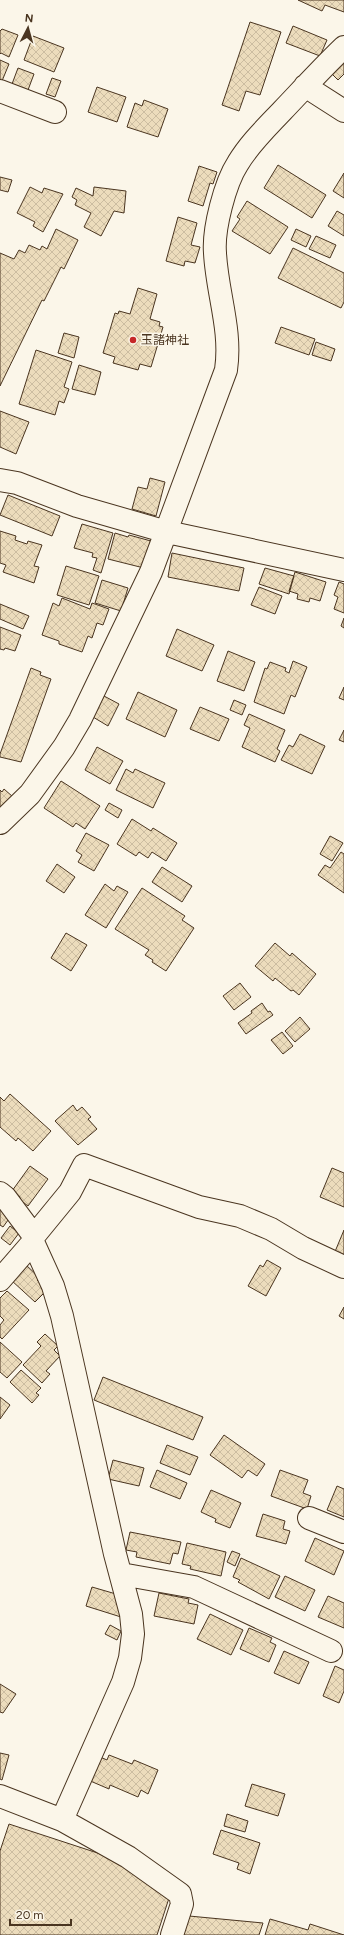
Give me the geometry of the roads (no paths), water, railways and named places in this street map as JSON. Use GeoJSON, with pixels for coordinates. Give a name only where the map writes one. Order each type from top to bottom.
{"type":"FeatureCollection","features":[{"type":"Feature","properties":{"kind":"street"},"geometry":{"type":"LineString","coordinates":[[0,823],[30,794],[64,747],[80,720],[152,572],[226,370],[228,351],[225,314],[215,252],[217,224],[224,197],[237,164],[252,143],[344,47]]}},
{"type":"Feature","properties":{"kind":"street"},"geometry":{"type":"LineString","coordinates":[[305,86],[344,111]]}},
{"type":"Feature","properties":{"kind":"street"},"geometry":{"type":"LineString","coordinates":[[0,91],[55,112]]}},
{"type":"Feature","properties":{"kind":"street"},"geometry":{"type":"LineString","coordinates":[[0,480],[18,484],[77,506],[167,532],[344,570]]}},
{"type":"Feature","properties":{"kind":"street"},"geometry":{"type":"LineString","coordinates":[[0,1280],[70,1192],[84,1166],[199,1207],[240,1216],[271,1228],[303,1248],[344,1267]]}},
{"type":"Feature","properties":{"kind":"street"},"geometry":{"type":"LineString","coordinates":[[0,1193],[33,1239],[53,1286],[62,1316],[131,1614],[133,1634],[130,1658],[124,1682],[62,1820]]}},
{"type":"Feature","properties":{"kind":"street"},"geometry":{"type":"LineString","coordinates":[[309,1518],[344,1532]]}},
{"type":"Feature","properties":{"kind":"street"},"geometry":{"type":"LineString","coordinates":[[121,1574],[194,1586],[331,1650]]}},
{"type":"Feature","properties":{"kind":"street"},"geometry":{"type":"LineString","coordinates":[[0,1796],[62,1820],[128,1857],[180,1894],[182,1904],[172,1935]]}},
{"type":"Feature","properties":{"kind":"place","name":"玉諸神社"},"geometry":{"type":"Point","coordinates":[133,340]}}]}
